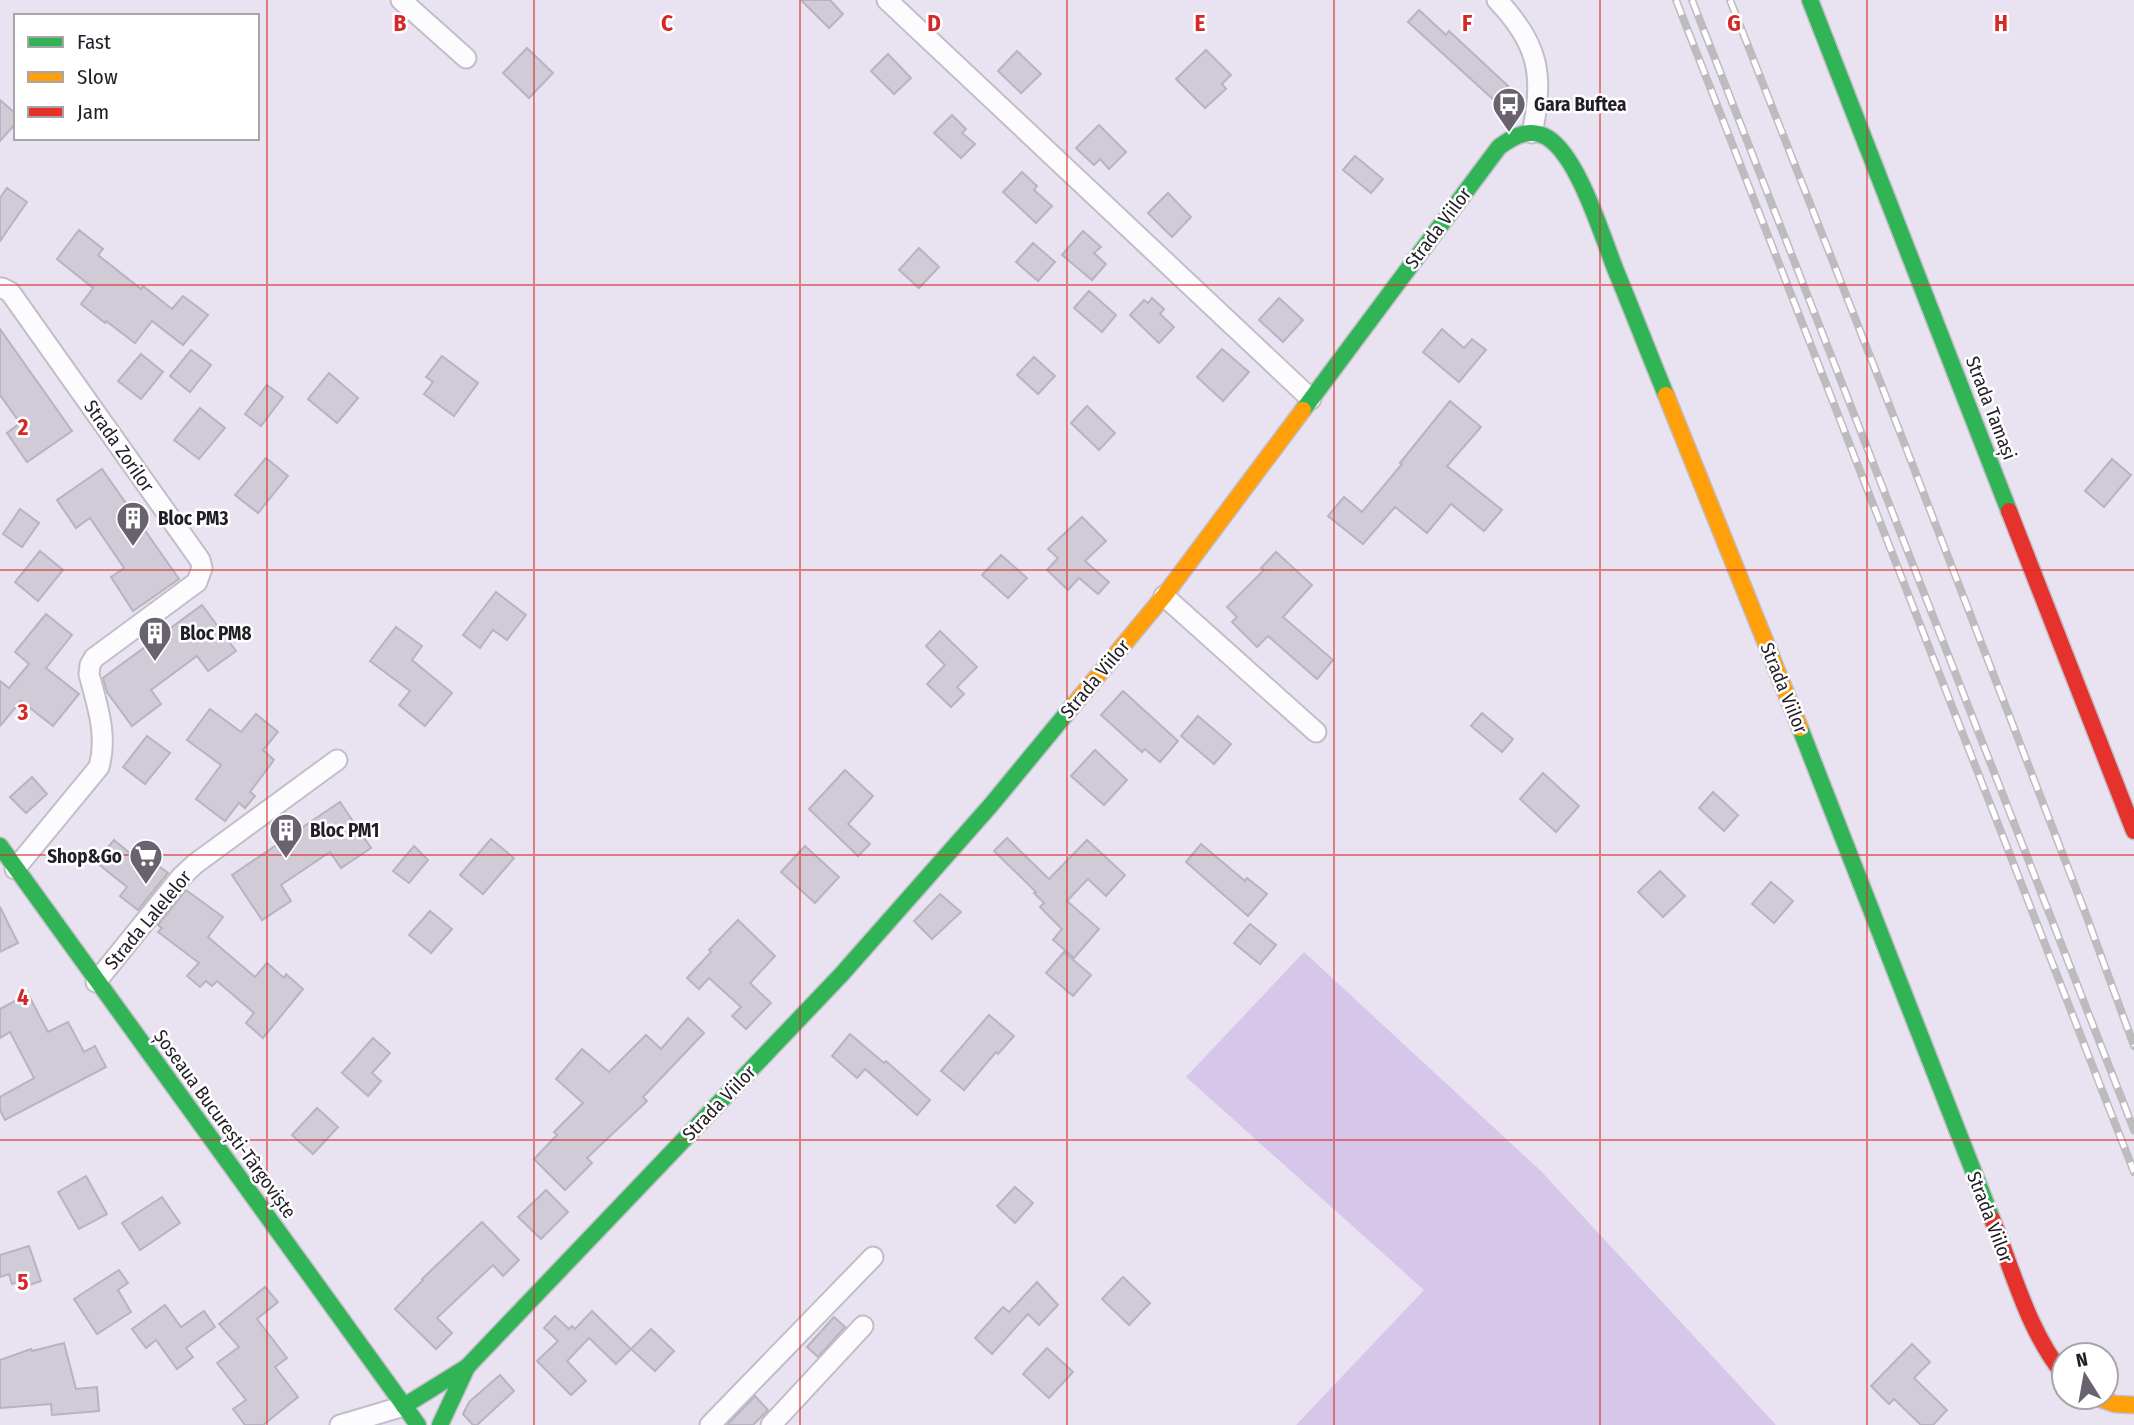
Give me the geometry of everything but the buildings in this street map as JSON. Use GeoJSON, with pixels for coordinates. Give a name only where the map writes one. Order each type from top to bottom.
{"type":"FeatureCollection","features":[{"type":"Feature","properties":{"kind":"main road","name":"Strada Tamași"},"geometry":{"type":"LineString","coordinates":[[1810,0],[2134,831]]}},
{"type":"Feature","properties":{"kind":"main road","name":"Strada Viilor"},"geometry":{"type":"LineString","coordinates":[[404,1406],[467,1367],[841,975],[991,805],[1164,596],[1499,147],[1517,135],[1532,133],[1548,136],[1559,147],[1579,179],[1849,851],[2034,1326],[2050,1358]]}},
{"type":"Feature","properties":{"kind":"main road","name":"Șoseaua București-Târgoviște"},"geometry":{"type":"LineString","coordinates":[[0,846],[418,1425]]}},
{"type":"Feature","properties":{"kind":"main road","name":"Strada Viilor"},"geometry":{"type":"LineString","coordinates":[[440,1425],[467,1367]]}},
{"type":"Feature","properties":{"kind":"street"},"geometry":{"type":"LineString","coordinates":[[401,0],[466,58]]}},
{"type":"Feature","properties":{"kind":"street"},"geometry":{"type":"LineString","coordinates":[[887,0],[1311,399]]}},
{"type":"Feature","properties":{"kind":"street"},"geometry":{"type":"LineString","coordinates":[[1497,0],[1530,45]]}},
{"type":"Feature","properties":{"kind":"street"},"geometry":{"type":"LineString","coordinates":[[1516,0],[1539,75],[1538,107],[1532,133]]}},
{"type":"Feature","properties":{"kind":"street","name":"Strada Zorilor"},"geometry":{"type":"LineString","coordinates":[[0,288],[10,292],[200,560],[202,568],[197,582],[94,658],[89,674],[104,736],[99,767],[15,869]]}},
{"type":"Feature","properties":{"kind":"street"},"geometry":{"type":"LineString","coordinates":[[1164,596],[1316,732]]}},
{"type":"Feature","properties":{"kind":"street","name":"Strada Lalelelor"},"geometry":{"type":"LineString","coordinates":[[96,982],[181,877],[195,864],[337,760]]}},
{"type":"Feature","properties":{"kind":"street"},"geometry":{"type":"LineString","coordinates":[[710,1425],[873,1257]]}},
{"type":"Feature","properties":{"kind":"street"},"geometry":{"type":"LineString","coordinates":[[771,1425],[863,1326]]}},
{"type":"Feature","properties":{"kind":"street","name":"Strada Viilor"},"geometry":{"type":"LineString","coordinates":[[340,1425],[404,1406]]}},
{"type":"Feature","properties":{"kind":"shaded area"},"geometry":{"type":"Polygon","coordinates":[[[1304,952],[1541,1171],[1776,1425],[1296,1425],[1424,1290],[1186,1077],[1304,952]]]}},
{"type":"Feature","properties":{"kind":"railway"},"geometry":{"type":"LineString","coordinates":[[1676,0],[2134,1172]]}},
{"type":"Feature","properties":{"kind":"railway"},"geometry":{"type":"LineString","coordinates":[[1692,0],[2134,1130]]}},
{"type":"Feature","properties":{"kind":"railway"},"geometry":{"type":"LineString","coordinates":[[1730,0],[1903,440],[2134,1046]]}},
{"type":"Feature","properties":{"kind":"traffic: fast"},"geometry":{"type":"LineString","coordinates":[[1810,0],[2009,511]]}},
{"type":"Feature","properties":{"kind":"traffic: fast"},"geometry":{"type":"LineString","coordinates":[[1303,410],[1499,147],[1516,136],[1529,133],[1548,138],[1570,162],[1597,219],[1666,395]]}},
{"type":"Feature","properties":{"kind":"traffic: fast"},"geometry":{"type":"LineString","coordinates":[[404,1406],[467,1367],[841,975],[991,805],[1071,708]]}},
{"type":"Feature","properties":{"kind":"traffic: fast"},"geometry":{"type":"LineString","coordinates":[[1800,728],[1992,1219]]}},
{"type":"Feature","properties":{"kind":"traffic: fast"},"geometry":{"type":"LineString","coordinates":[[0,846],[418,1425]]}},
{"type":"Feature","properties":{"kind":"traffic: fast"},"geometry":{"type":"LineString","coordinates":[[440,1425],[467,1367]]}},
{"type":"Feature","properties":{"kind":"traffic: slow"},"geometry":{"type":"LineString","coordinates":[[1666,395],[1800,728]]}},
{"type":"Feature","properties":{"kind":"traffic: slow"},"geometry":{"type":"LineString","coordinates":[[1071,708],[1164,596],[1303,410]]}},
{"type":"Feature","properties":{"kind":"traffic: slow"},"geometry":{"type":"LineString","coordinates":[[2120,1404],[2134,1405]]}},
{"type":"Feature","properties":{"kind":"traffic: jam"},"geometry":{"type":"LineString","coordinates":[[2009,511],[2134,831]]}},
{"type":"Feature","properties":{"kind":"traffic: jam"},"geometry":{"type":"LineString","coordinates":[[1992,1219],[2022,1300],[2050,1356]]}},
{"type":"Feature","properties":{"kind":"place","name":"Gara Buftea"},"geometry":{"type":"Point","coordinates":[1509,134]}},
{"type":"Feature","properties":{"kind":"place","name":"Bloc PM3"},"geometry":{"type":"Point","coordinates":[133,548]}},
{"type":"Feature","properties":{"kind":"place","name":"Bloc PM8"},"geometry":{"type":"Point","coordinates":[155,663]}},
{"type":"Feature","properties":{"kind":"place","name":"Bloc PM1"},"geometry":{"type":"Point","coordinates":[286,860]}},
{"type":"Feature","properties":{"kind":"place","name":"Shop&Go"},"geometry":{"type":"Point","coordinates":[146,886]}}]}
